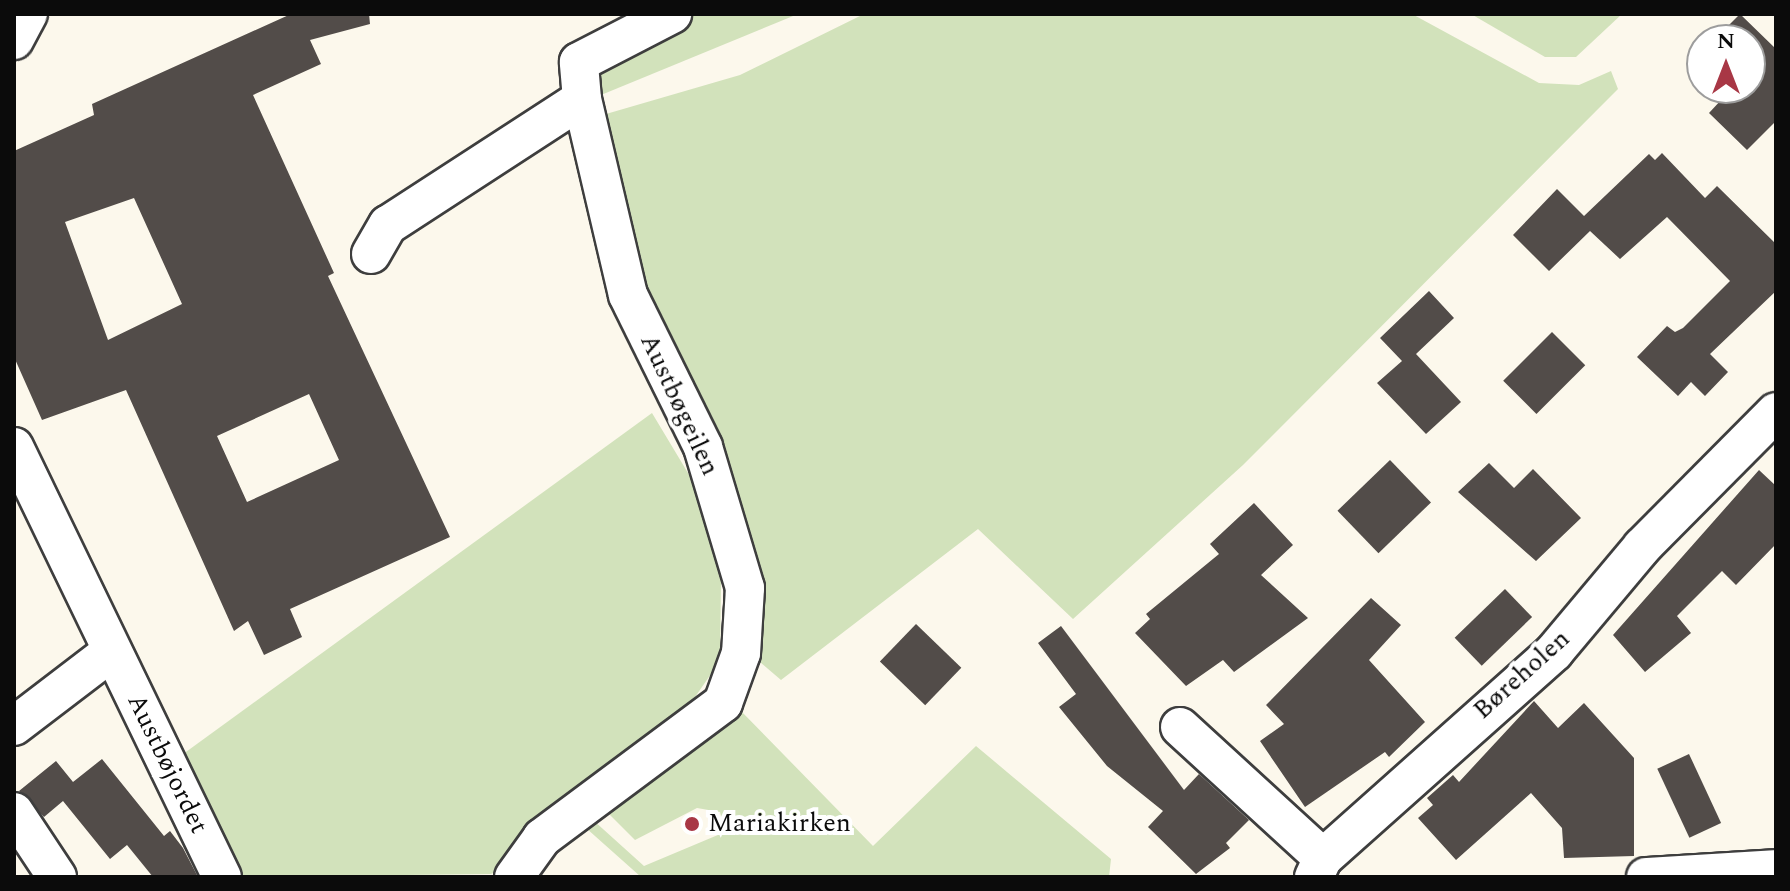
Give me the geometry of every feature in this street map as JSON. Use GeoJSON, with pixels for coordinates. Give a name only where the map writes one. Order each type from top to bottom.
{"type":"FeatureCollection","features":[{"type":"Feature","properties":{"kind":"street"},"geometry":{"type":"LineString","coordinates":[[14,40],[28,14]]}},
{"type":"Feature","properties":{"kind":"street"},"geometry":{"type":"LineString","coordinates":[[371,254],[388,225],[672,14]]}},
{"type":"Feature","properties":{"kind":"street","name":"Austbøgeilen"},"geometry":{"type":"LineString","coordinates":[[514,877],[542,838],[723,703],[737,672],[744,615],[745,588],[713,473],[628,295],[580,80]]}},
{"type":"Feature","properties":{"kind":"street","name":"Børeholen"},"geometry":{"type":"LineString","coordinates":[[1180,727],[1318,867],[1554,652],[1642,547],[1776,412]]}},
{"type":"Feature","properties":{"kind":"street","name":"Austbøjordet"},"geometry":{"type":"LineString","coordinates":[[14,447],[222,877]]}},
{"type":"Feature","properties":{"kind":"street"},"geometry":{"type":"LineString","coordinates":[[14,726],[112,651]]}},
{"type":"Feature","properties":{"kind":"street"},"geometry":{"type":"LineString","coordinates":[[14,812],[57,877]]}},
{"type":"Feature","properties":{"kind":"street"},"geometry":{"type":"LineString","coordinates":[[1646,877],[1776,869]]}},
{"type":"Feature","properties":{"kind":"green space"},"geometry":{"type":"Polygon","coordinates":[[[693,14],[798,14],[601,95],[594,72],[693,14]]]}},
{"type":"Feature","properties":{"kind":"green space"},"geometry":{"type":"Polygon","coordinates":[[[864,14],[1412,14],[1539,83],[1579,85],[1611,71],[1618,89],[1243,465],[1073,619],[978,529],[781,680],[753,656],[641,291],[606,114],[740,75],[864,14]]]}},
{"type":"Feature","properties":{"kind":"green space"},"geometry":{"type":"Polygon","coordinates":[[[1471,14],[1622,14],[1576,57],[1545,57],[1471,14]]]}},
{"type":"Feature","properties":{"kind":"green space"},"geometry":{"type":"Polygon","coordinates":[[[652,413],[691,478],[721,580],[720,661],[686,710],[571,791],[522,859],[491,874],[236,877],[179,757],[652,413]]]}},
{"type":"Feature","properties":{"kind":"green space"},"geometry":{"type":"Polygon","coordinates":[[[741,711],[873,846],[976,746],[1111,859],[1109,877],[641,877],[586,828],[593,820],[644,866],[725,832],[720,812],[697,808],[635,840],[608,813],[741,711]]]}},
{"type":"Feature","properties":{"kind":"building"},"geometry":{"type":"Polygon","coordinates":[[[291,14],[369,14],[370,24],[310,40],[321,64],[253,95],[334,273],[328,276],[450,537],[290,609],[302,637],[264,655],[248,621],[234,631],[126,390],[42,420],[14,357],[14,151],[94,115],[92,104],[291,14]],[[134,198],[65,222],[108,340],[182,304],[134,198]],[[309,394],[217,436],[247,502],[339,460],[309,394]]]}},
{"type":"Feature","properties":{"kind":"building"},"geometry":{"type":"Polygon","coordinates":[[[1740,14],[1750,24],[1730,24],[1740,14]]]}},
{"type":"Feature","properties":{"kind":"building"},"geometry":{"type":"Polygon","coordinates":[[[1766,39],[1776,49],[1776,121],[1747,150],[1709,113],[1717,104],[1766,104],[1766,39]]]}},
{"type":"Feature","properties":{"kind":"building"},"geometry":{"type":"Polygon","coordinates":[[[1662,153],[1705,198],[1717,186],[1776,244],[1776,291],[1710,354],[1728,372],[1705,396],[1691,382],[1678,396],[1637,357],[1667,326],[1675,332],[1683,328],[1730,281],[1667,217],[1620,259],[1590,231],[1549,271],[1513,235],[1557,189],[1584,216],[1649,154],[1655,160],[1662,153]]]}},
{"type":"Feature","properties":{"kind":"building"},"geometry":{"type":"Polygon","coordinates":[[[1429,291],[1454,318],[1416,354],[1461,402],[1426,434],[1377,383],[1402,361],[1380,338],[1429,291]]]}},
{"type":"Feature","properties":{"kind":"building"},"geometry":{"type":"Polygon","coordinates":[[[1552,332],[1585,365],[1536,414],[1503,381],[1552,332]]]}},
{"type":"Feature","properties":{"kind":"building"},"geometry":{"type":"Polygon","coordinates":[[[1390,460],[1431,502],[1378,553],[1337,511],[1390,460]]]}},
{"type":"Feature","properties":{"kind":"building"},"geometry":{"type":"Polygon","coordinates":[[[1489,463],[1514,488],[1533,469],[1581,518],[1536,561],[1458,492],[1489,463]]]}},
{"type":"Feature","properties":{"kind":"building"},"geometry":{"type":"Polygon","coordinates":[[[1759,470],[1776,486],[1776,544],[1736,585],[1722,571],[1677,616],[1691,633],[1645,672],[1613,635],[1759,470]]]}},
{"type":"Feature","properties":{"kind":"building"},"geometry":{"type":"Polygon","coordinates":[[[1254,503],[1293,545],[1261,575],[1308,618],[1234,672],[1223,660],[1186,686],[1135,633],[1150,619],[1146,614],[1219,554],[1210,544],[1254,503]]]}},
{"type":"Feature","properties":{"kind":"building"},"geometry":{"type":"Polygon","coordinates":[[[1505,589],[1532,617],[1482,666],[1455,638],[1505,589]]]}},
{"type":"Feature","properties":{"kind":"building"},"geometry":{"type":"Polygon","coordinates":[[[1371,598],[1401,625],[1369,660],[1425,722],[1389,757],[1385,752],[1305,807],[1260,741],[1284,724],[1266,705],[1371,598]]]}},
{"type":"Feature","properties":{"kind":"building"},"geometry":{"type":"Polygon","coordinates":[[[916,624],[961,668],[925,705],[880,661],[916,624]]]}},
{"type":"Feature","properties":{"kind":"building"},"geometry":{"type":"Polygon","coordinates":[[[1061,626],[1184,790],[1199,774],[1249,820],[1226,843],[1230,848],[1196,874],[1148,827],[1163,811],[1107,766],[1059,707],[1076,694],[1038,643],[1061,626]]]}},
{"type":"Feature","properties":{"kind":"building"},"geometry":{"type":"Polygon","coordinates":[[[1534,701],[1558,728],[1584,703],[1634,758],[1634,856],[1564,858],[1562,828],[1531,793],[1456,860],[1418,818],[1433,805],[1427,798],[1453,775],[1459,782],[1534,701]]]}},
{"type":"Feature","properties":{"kind":"building"},"geometry":{"type":"Polygon","coordinates":[[[1689,754],[1721,823],[1689,838],[1657,769],[1689,754]]]}},
{"type":"Feature","properties":{"kind":"building"},"geometry":{"type":"Polygon","coordinates":[[[102,759],[164,836],[170,831],[198,877],[153,877],[127,845],[110,859],[63,801],[44,817],[19,791],[56,761],[73,782],[102,759]]]}},
{"type":"Feature","properties":{"kind":"place","name":"Mariakirken"},"geometry":{"type":"Point","coordinates":[692,824]}}]}
